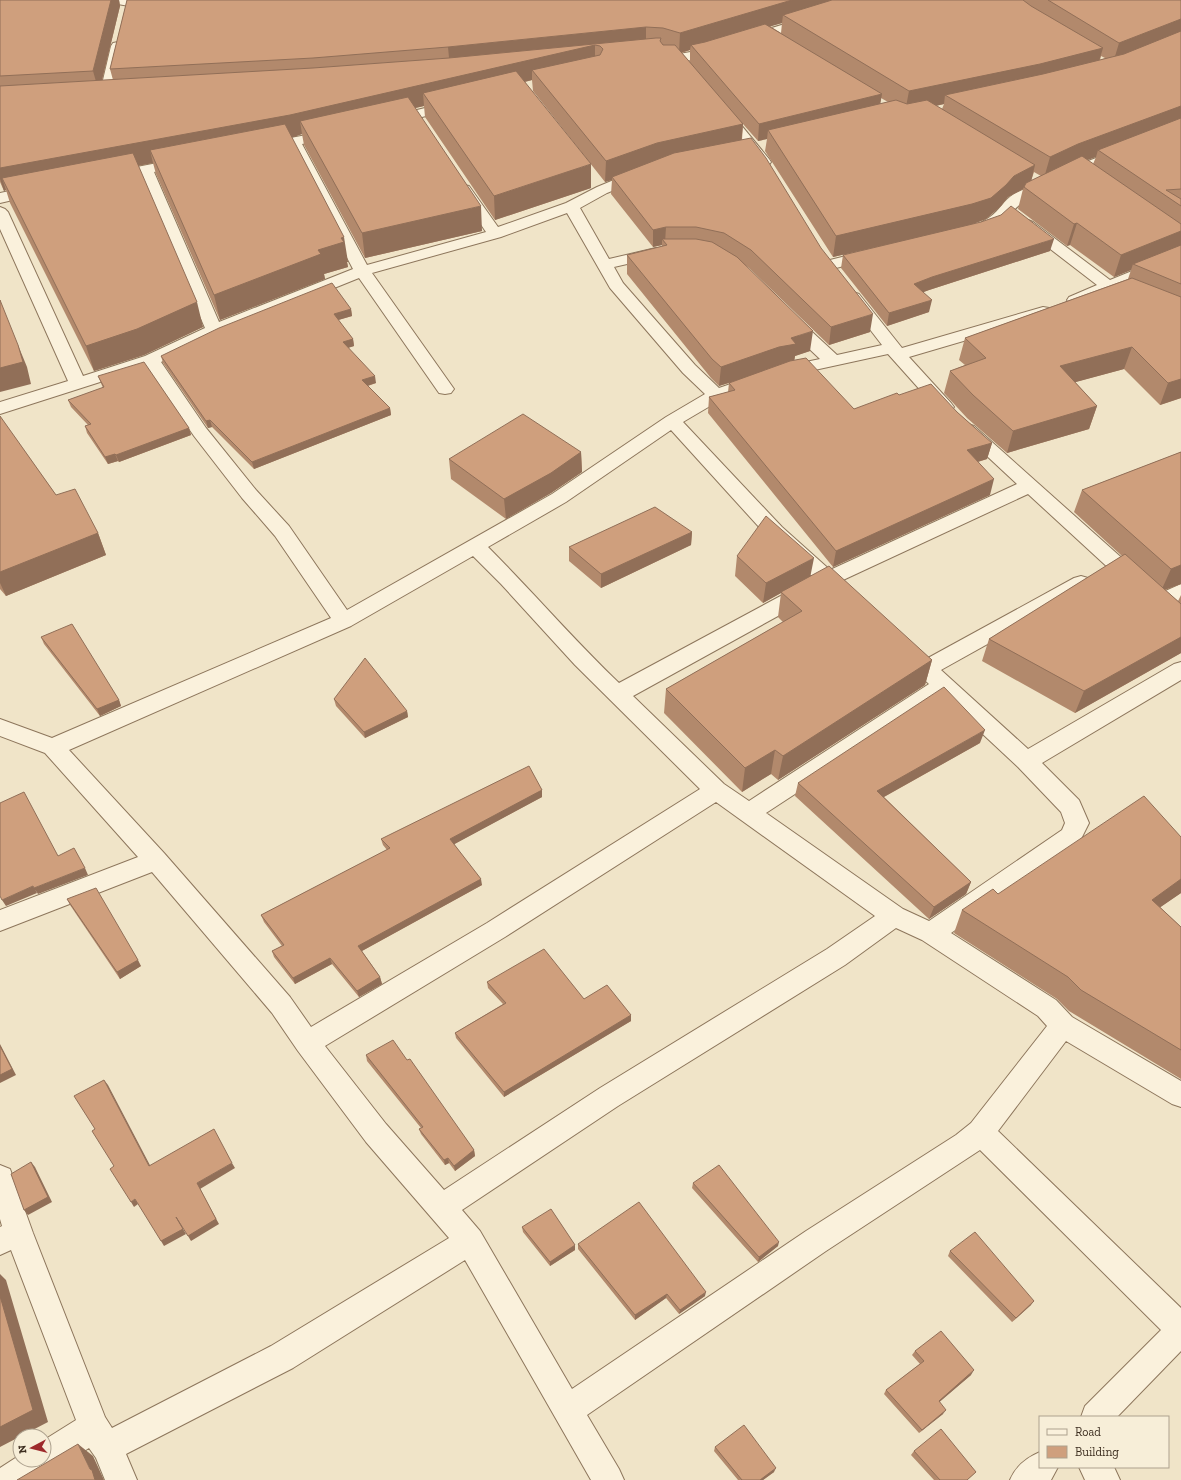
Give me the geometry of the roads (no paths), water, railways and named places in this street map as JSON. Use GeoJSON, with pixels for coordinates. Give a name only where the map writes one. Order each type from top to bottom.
{"type":"FeatureCollection","features":[{"type":"Feature","properties":{"kind":"street"},"geometry":{"type":"LineString","coordinates":[[125,17],[123,1],[170,0]]}},
{"type":"Feature","properties":{"kind":"street"},"geometry":{"type":"LineString","coordinates":[[646,58],[684,65],[698,55],[823,16]]}},
{"type":"Feature","properties":{"kind":"street"},"geometry":{"type":"LineString","coordinates":[[106,97],[122,31]]}},
{"type":"Feature","properties":{"kind":"street"},"geometry":{"type":"LineString","coordinates":[[766,34],[779,42]]}},
{"type":"Feature","properties":{"kind":"street"},"geometry":{"type":"LineString","coordinates":[[91,98],[122,96]]}},
{"type":"Feature","properties":{"kind":"street"},"geometry":{"type":"LineString","coordinates":[[714,100],[754,148],[772,173]]}},
{"type":"Feature","properties":{"kind":"street"},"geometry":{"type":"LineString","coordinates":[[374,125],[462,102]]}},
{"type":"Feature","properties":{"kind":"street"},"geometry":{"type":"LineString","coordinates":[[414,114],[423,127]]}},
{"type":"Feature","properties":{"kind":"street"},"geometry":{"type":"LineString","coordinates":[[248,150],[345,131]]}},
{"type":"Feature","properties":{"kind":"street"},"geometry":{"type":"LineString","coordinates":[[294,142],[362,271],[445,389]]}},
{"type":"Feature","properties":{"kind":"street"},"geometry":{"type":"LineString","coordinates":[[973,230],[992,223],[1008,210],[1014,201],[1043,186],[1076,170],[1132,148]]}},
{"type":"Feature","properties":{"kind":"street"},"geometry":{"type":"LineString","coordinates":[[100,178],[194,160]]}},
{"type":"Feature","properties":{"kind":"street"},"geometry":{"type":"LineString","coordinates":[[145,169],[214,330]]}},
{"type":"Feature","properties":{"kind":"street"},"geometry":{"type":"LineString","coordinates":[[1076,170],[1090,179]]}},
{"type":"Feature","properties":{"kind":"street"},"geometry":{"type":"LineString","coordinates":[[0,408],[152,360],[214,330],[362,271],[495,234],[571,206],[598,185],[652,171]]}},
{"type":"Feature","properties":{"kind":"street"},"geometry":{"type":"LineString","coordinates":[[457,178],[495,234]]}},
{"type":"Feature","properties":{"kind":"street"},"geometry":{"type":"LineString","coordinates":[[1030,178],[1043,186]]}},
{"type":"Feature","properties":{"kind":"street"},"geometry":{"type":"LineString","coordinates":[[0,198],[54,187]]}},
{"type":"Feature","properties":{"kind":"street"},"geometry":{"type":"LineString","coordinates":[[571,206],[616,285],[689,368],[716,394]]}},
{"type":"Feature","properties":{"kind":"street"},"geometry":{"type":"LineString","coordinates":[[1008,210],[1108,286],[1135,297]]}},
{"type":"Feature","properties":{"kind":"street"},"geometry":{"type":"LineString","coordinates":[[0,212],[78,383]]}},
{"type":"Feature","properties":{"kind":"street"},"geometry":{"type":"LineString","coordinates":[[604,265],[665,251],[672,251]]}},
{"type":"Feature","properties":{"kind":"street"},"geometry":{"type":"LineString","coordinates":[[882,252],[832,269],[896,351],[960,423],[1029,486],[1104,570],[1159,603],[1181,622]]}},
{"type":"Feature","properties":{"kind":"street"},"geometry":{"type":"LineString","coordinates":[[53,747],[344,621],[559,498],[672,421],[716,394],[783,372],[833,361],[896,351],[1060,306],[1181,256]]}},
{"type":"Feature","properties":{"kind":"street"},"geometry":{"type":"LineString","coordinates":[[780,310],[833,361]]}},
{"type":"Feature","properties":{"kind":"street"},"geometry":{"type":"LineString","coordinates":[[152,360],[200,432],[249,494],[282,531],[344,621]]}},
{"type":"Feature","properties":{"kind":"street"},"geometry":{"type":"LineString","coordinates":[[672,421],[776,532],[857,606]]}},
{"type":"Feature","properties":{"kind":"street"},"geometry":{"type":"LineString","coordinates":[[618,694],[828,579],[1029,486]]}},
{"type":"Feature","properties":{"kind":"street"},"geometry":{"type":"LineString","coordinates":[[475,546],[508,579],[582,660],[716,790],[894,916],[931,933],[1047,1008],[1064,1025],[1181,1095]]}},
{"type":"Feature","properties":{"kind":"street"},"geometry":{"type":"LineString","coordinates":[[926,669],[1104,570]]}},
{"type":"Feature","properties":{"kind":"street"},"geometry":{"type":"LineString","coordinates":[[1159,603],[1181,591]]}},
{"type":"Feature","properties":{"kind":"street"},"geometry":{"type":"LineString","coordinates":[[892,637],[1026,761],[1071,807],[1077,823],[1071,836],[931,933]]}},
{"type":"Feature","properties":{"kind":"street"},"geometry":{"type":"LineString","coordinates":[[1026,761],[1181,670]]}},
{"type":"Feature","properties":{"kind":"street"},"geometry":{"type":"LineString","coordinates":[[749,813],[944,685]]}},
{"type":"Feature","properties":{"kind":"street"},"geometry":{"type":"LineString","coordinates":[[0,727],[53,747],[156,860],[281,1006],[307,1043],[376,1133],[470,1241],[608,1480]]}},
{"type":"Feature","properties":{"kind":"street"},"geometry":{"type":"LineString","coordinates":[[307,1043],[496,930],[716,790]]}},
{"type":"Feature","properties":{"kind":"street"},"geometry":{"type":"LineString","coordinates":[[0,921],[156,860]]}},
{"type":"Feature","properties":{"kind":"street"},"geometry":{"type":"LineString","coordinates":[[441,1208],[609,1097],[836,957],[894,916]]}},
{"type":"Feature","properties":{"kind":"street"},"geometry":{"type":"LineString","coordinates":[[568,1410],[816,1241],[966,1144],[981,1132],[1064,1025]]}},
{"type":"Feature","properties":{"kind":"street"},"geometry":{"type":"LineString","coordinates":[[981,1132],[1181,1329],[1097,1416]]}},
{"type":"Feature","properties":{"kind":"street"},"geometry":{"type":"LineString","coordinates":[[0,1178],[10,1237],[120,1480]]}},
{"type":"Feature","properties":{"kind":"street"},"geometry":{"type":"LineString","coordinates":[[52,1455],[100,1437],[282,1357],[470,1241]]}},
{"type":"Feature","properties":{"kind":"street"},"geometry":{"type":"LineString","coordinates":[[9,1480],[28,1468]]}},
{"type":"Feature","properties":{"kind":"street"},"geometry":{"type":"LineString","coordinates":[[1026,1480],[1041,1468]]}},
{"type":"Feature","properties":{"kind":"street"},"geometry":{"type":"LineString","coordinates":[[1096,1468],[1104,1480]]}}]}
